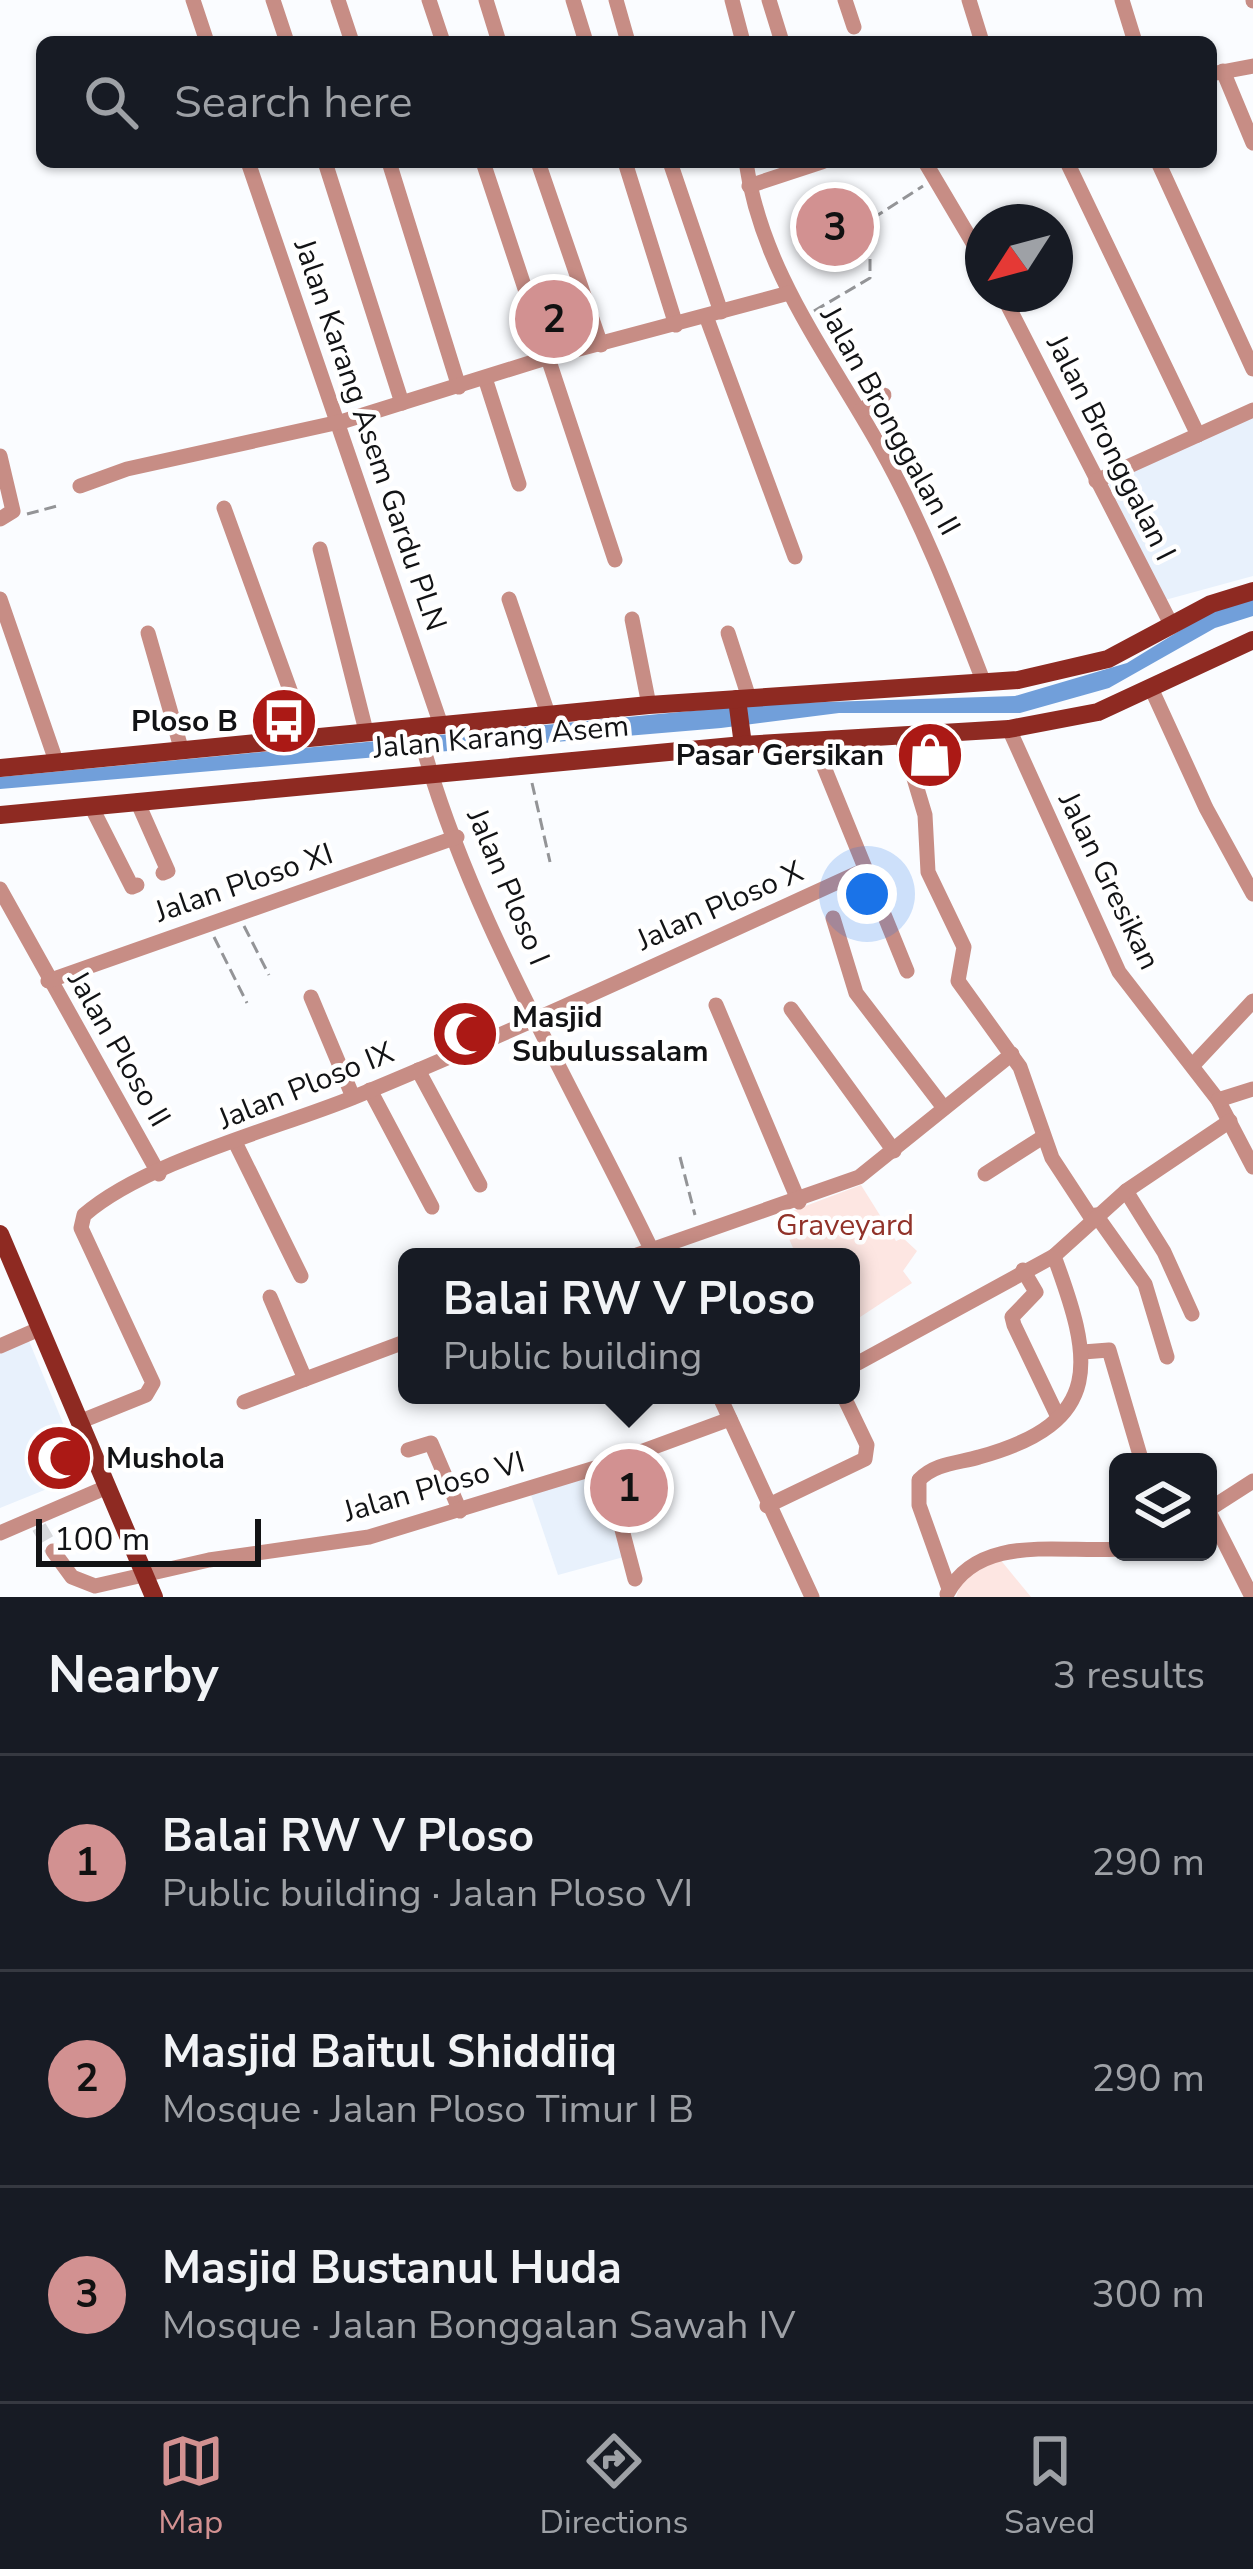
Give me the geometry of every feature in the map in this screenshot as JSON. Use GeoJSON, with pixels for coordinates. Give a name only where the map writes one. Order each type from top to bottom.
{"type":"FeatureCollection","features":[{"type":"Feature","properties":{"kind":"main road","name":"Jalan Karang Asem"},"geometry":{"type":"LineString","coordinates":[[0,768],[649,705],[984,683],[1082,667],[1210,604],[1253,591]]}},
{"type":"Feature","properties":{"kind":"main road","name":"Jalan Karang Asem"},"geometry":{"type":"LineString","coordinates":[[0,815],[429,770],[743,744],[1009,729],[1098,712],[1253,640]]}},
{"type":"Feature","properties":{"kind":"main road"},"geometry":{"type":"LineString","coordinates":[[741,700],[743,744]]}},
{"type":"Feature","properties":{"kind":"main road"},"geometry":{"type":"LineString","coordinates":[[0,1234],[154,1597]]}},
{"type":"Feature","properties":{"kind":"street"},"geometry":{"type":"LineString","coordinates":[[193,0],[205,36]]}},
{"type":"Feature","properties":{"kind":"street"},"geometry":{"type":"LineString","coordinates":[[273,0],[284,36]]}},
{"type":"Feature","properties":{"kind":"street"},"geometry":{"type":"LineString","coordinates":[[338,0],[350,36]]}},
{"type":"Feature","properties":{"kind":"street"},"geometry":{"type":"LineString","coordinates":[[429,0],[441,36]]}},
{"type":"Feature","properties":{"kind":"street"},"geometry":{"type":"LineString","coordinates":[[486,0],[497,36]]}},
{"type":"Feature","properties":{"kind":"street"},"geometry":{"type":"LineString","coordinates":[[573,0],[584,36]]}},
{"type":"Feature","properties":{"kind":"street"},"geometry":{"type":"LineString","coordinates":[[616,0],[626,36]]}},
{"type":"Feature","properties":{"kind":"street"},"geometry":{"type":"LineString","coordinates":[[732,0],[741,36]]}},
{"type":"Feature","properties":{"kind":"street"},"geometry":{"type":"LineString","coordinates":[[769,0],[780,36]]}},
{"type":"Feature","properties":{"kind":"street"},"geometry":{"type":"LineString","coordinates":[[845,0],[854,27]]}},
{"type":"Feature","properties":{"kind":"street"},"geometry":{"type":"LineString","coordinates":[[969,0],[980,36]]}},
{"type":"Feature","properties":{"kind":"street"},"geometry":{"type":"LineString","coordinates":[[1122,0],[1133,36]]}},
{"type":"Feature","properties":{"kind":"street"},"geometry":{"type":"LineString","coordinates":[[1253,66],[1217,73],[1253,142]]}},
{"type":"Feature","properties":{"kind":"street","name":"Jalan Karang Asem Gardu PLN"},"geometry":{"type":"LineString","coordinates":[[250,168],[441,725]]}},
{"type":"Feature","properties":{"kind":"street"},"geometry":{"type":"LineString","coordinates":[[327,168],[402,403]]}},
{"type":"Feature","properties":{"kind":"street"},"geometry":{"type":"LineString","coordinates":[[391,168],[459,387]]}},
{"type":"Feature","properties":{"kind":"street"},"geometry":{"type":"LineString","coordinates":[[485,168],[615,560]]}},
{"type":"Feature","properties":{"kind":"street"},"geometry":{"type":"LineString","coordinates":[[540,168],[602,345]]}},
{"type":"Feature","properties":{"kind":"street"},"geometry":{"type":"LineString","coordinates":[[627,168],[676,325]]}},
{"type":"Feature","properties":{"kind":"street"},"geometry":{"type":"LineString","coordinates":[[672,168],[714,314],[795,557]]}},
{"type":"Feature","properties":{"kind":"street","name":"Jalan Bronggalan II"},"geometry":{"type":"LineString","coordinates":[[747,168],[762,238],[938,562],[984,683]]}},
{"type":"Feature","properties":{"kind":"street"},"geometry":{"type":"LineString","coordinates":[[749,186],[803,168]]}},
{"type":"Feature","properties":{"kind":"street"},"geometry":{"type":"LineString","coordinates":[[929,168],[965,230]]}},
{"type":"Feature","properties":{"kind":"street"},"geometry":{"type":"LineString","coordinates":[[1070,168],[1198,435]]}},
{"type":"Feature","properties":{"kind":"street"},"geometry":{"type":"LineString","coordinates":[[1161,168],[1253,369]]}},
{"type":"Feature","properties":{"kind":"street"},"geometry":{"type":"LineString","coordinates":[[80,486],[127,470],[338,422],[549,357],[789,293]]}},
{"type":"Feature","properties":{"kind":"street","name":"Jalan Bronggalan I"},"geometry":{"type":"LineString","coordinates":[[1011,312],[1172,626]]}},
{"type":"Feature","properties":{"kind":"street"},"geometry":{"type":"LineString","coordinates":[[484,378],[519,484]]}},
{"type":"Feature","properties":{"kind":"street"},"geometry":{"type":"LineString","coordinates":[[860,411],[884,395]]}},
{"type":"Feature","properties":{"kind":"street"},"geometry":{"type":"LineString","coordinates":[[1096,481],[1253,410]]}},
{"type":"Feature","properties":{"kind":"street"},"geometry":{"type":"LineString","coordinates":[[0,456],[9,510]]}},
{"type":"Feature","properties":{"kind":"street"},"geometry":{"type":"LineString","coordinates":[[224,508],[307,737]]}},
{"type":"Feature","properties":{"kind":"street"},"geometry":{"type":"LineString","coordinates":[[320,549],[366,731]]}},
{"type":"Feature","properties":{"kind":"street"},"geometry":{"type":"LineString","coordinates":[[0,599],[56,761]]}},
{"type":"Feature","properties":{"kind":"street"},"geometry":{"type":"LineString","coordinates":[[509,599],[548,714]]}},
{"type":"Feature","properties":{"kind":"street"},"geometry":{"type":"LineString","coordinates":[[632,619],[649,705]]}},
{"type":"Feature","properties":{"kind":"street"},"geometry":{"type":"LineString","coordinates":[[148,633],[181,748]]}},
{"type":"Feature","properties":{"kind":"street"},"geometry":{"type":"LineString","coordinates":[[728,634],[741,700]]}},
{"type":"Feature","properties":{"kind":"street"},"geometry":{"type":"LineString","coordinates":[[1151,688],[1206,808],[1253,894]]}},
{"type":"Feature","properties":{"kind":"street","name":"Jalan Gresikan"},"geometry":{"type":"LineString","coordinates":[[1009,729],[1119,972],[1218,1100],[1253,1167]]}},
{"type":"Feature","properties":{"kind":"street","name":"Jalan Ploso I"},"geometry":{"type":"LineString","coordinates":[[418,730],[457,838],[538,1019],[651,1248]]}},
{"type":"Feature","properties":{"kind":"street"},"geometry":{"type":"LineString","coordinates":[[901,735],[925,815],[928,872],[964,947],[958,981],[1012,1054],[1058,1170],[1145,1284],[1167,1357]]}},
{"type":"Feature","properties":{"kind":"street"},"geometry":{"type":"LineString","coordinates":[[813,740],[862,872],[907,971]]}},
{"type":"Feature","properties":{"kind":"street"},"geometry":{"type":"LineString","coordinates":[[137,801],[168,871],[163,873]]}},
{"type":"Feature","properties":{"kind":"street"},"geometry":{"type":"LineString","coordinates":[[92,806],[132,887],[137,885]]}},
{"type":"Feature","properties":{"kind":"street","name":"Jalan Ploso XI"},"geometry":{"type":"LineString","coordinates":[[48,980],[457,838]]}},
{"type":"Feature","properties":{"kind":"street","name":"Jalan Ploso X"},"geometry":{"type":"LineString","coordinates":[[538,1019],[862,872]]}},
{"type":"Feature","properties":{"kind":"street","name":"Jalan Ploso II"},"geometry":{"type":"LineString","coordinates":[[0,889],[159,1174],[106,1199],[81,1220],[153,1383],[146,1395],[79,1422]]}},
{"type":"Feature","properties":{"kind":"street"},"geometry":{"type":"LineString","coordinates":[[833,918],[856,993],[944,1108]]}},
{"type":"Feature","properties":{"kind":"street"},"geometry":{"type":"LineString","coordinates":[[311,997],[353,1097]]}},
{"type":"Feature","properties":{"kind":"street"},"geometry":{"type":"LineString","coordinates":[[1193,1065],[1253,1001]]}},
{"type":"Feature","properties":{"kind":"street"},"geometry":{"type":"LineString","coordinates":[[716,1005],[799,1202]]}},
{"type":"Feature","properties":{"kind":"street"},"geometry":{"type":"LineString","coordinates":[[791,1009],[894,1151]]}},
{"type":"Feature","properties":{"kind":"street","name":"Jalan Ploso IX"},"geometry":{"type":"LineString","coordinates":[[159,1174],[538,1019]]}},
{"type":"Feature","properties":{"kind":"street"},"geometry":{"type":"LineString","coordinates":[[665,1248],[860,1177],[1012,1054]]}},
{"type":"Feature","properties":{"kind":"street"},"geometry":{"type":"LineString","coordinates":[[418,1070],[480,1185]]}},
{"type":"Feature","properties":{"kind":"street"},"geometry":{"type":"LineString","coordinates":[[370,1090],[432,1207]]}},
{"type":"Feature","properties":{"kind":"street"},"geometry":{"type":"LineString","coordinates":[[1218,1100],[1253,1090]]}},
{"type":"Feature","properties":{"kind":"street"},"geometry":{"type":"LineString","coordinates":[[860,1362],[1054,1256],[1126,1191],[1230,1121]]}},
{"type":"Feature","properties":{"kind":"street"},"geometry":{"type":"LineString","coordinates":[[985,1174],[1043,1137]]}},
{"type":"Feature","properties":{"kind":"street"},"geometry":{"type":"LineString","coordinates":[[235,1142],[302,1276]]}},
{"type":"Feature","properties":{"kind":"street"},"geometry":{"type":"LineString","coordinates":[[1126,1191],[1169,1261],[1192,1314]]}},
{"type":"Feature","properties":{"kind":"street"},"geometry":{"type":"LineString","coordinates":[[947,1593],[919,1505],[920,1480],[940,1466],[1001,1450],[1058,1417],[1078,1395],[1083,1352],[1054,1256]]}},
{"type":"Feature","properties":{"kind":"street"},"geometry":{"type":"LineString","coordinates":[[1023,1270],[1036,1292],[1012,1316],[1014,1325],[1058,1417]]}},
{"type":"Feature","properties":{"kind":"street"},"geometry":{"type":"LineString","coordinates":[[271,1297],[305,1379]]}},
{"type":"Feature","properties":{"kind":"street"},"geometry":{"type":"LineString","coordinates":[[0,1346],[39,1330]]}},
{"type":"Feature","properties":{"kind":"street"},"geometry":{"type":"LineString","coordinates":[[244,1402],[398,1344]]}},
{"type":"Feature","properties":{"kind":"street"},"geometry":{"type":"LineString","coordinates":[[1083,1352],[1109,1350],[1139,1453]]}},
{"type":"Feature","properties":{"kind":"street"},"geometry":{"type":"LineString","coordinates":[[723,1404],[812,1597]]}},
{"type":"Feature","properties":{"kind":"street"},"geometry":{"type":"LineString","coordinates":[[767,1506],[865,1459],[866,1441],[848,1404]]}},
{"type":"Feature","properties":{"kind":"street","name":"Jalan Ploso VI"},"geometry":{"type":"LineString","coordinates":[[53,1551],[72,1577],[86,1585],[209,1560],[369,1537],[605,1465],[730,1419]]}},
{"type":"Feature","properties":{"kind":"street"},"geometry":{"type":"LineString","coordinates":[[408,1450],[431,1443],[460,1511]]}},
{"type":"Feature","properties":{"kind":"street"},"geometry":{"type":"LineString","coordinates":[[605,1465],[635,1579]]}},
{"type":"Feature","properties":{"kind":"street"},"geometry":{"type":"LineString","coordinates":[[1217,1504],[1253,1481]]}},
{"type":"Feature","properties":{"kind":"street"},"geometry":{"type":"LineString","coordinates":[[0,1533],[36,1523],[107,1486]]}},
{"type":"Feature","properties":{"kind":"street"},"geometry":{"type":"LineString","coordinates":[[1217,1528],[1252,1597]]}},
{"type":"Feature","properties":{"kind":"street"},"geometry":{"type":"LineString","coordinates":[[947,1593],[967,1567],[1005,1552],[1109,1549]]}},
{"type":"Feature","properties":{"kind":"path"},"geometry":{"type":"LineString","coordinates":[[802,317],[870,278],[870,220],[935,179]]}},
{"type":"Feature","properties":{"kind":"path"},"geometry":{"type":"LineString","coordinates":[[9,510],[31,514],[61,505]]}},
{"type":"Feature","properties":{"kind":"path"},"geometry":{"type":"LineString","coordinates":[[530,776],[550,862]]}},
{"type":"Feature","properties":{"kind":"path"},"geometry":{"type":"LineString","coordinates":[[238,914],[269,975]]}},
{"type":"Feature","properties":{"kind":"path"},"geometry":{"type":"LineString","coordinates":[[208,924],[247,1003]]}},
{"type":"Feature","properties":{"kind":"path"},"geometry":{"type":"LineString","coordinates":[[680,1156],[700,1234]]}},
{"type":"Feature","properties":{"kind":"shaded area"},"geometry":{"type":"Polygon","coordinates":[[[1253,413],[1253,576],[1165,600],[1105,477],[1253,413]]]}},
{"type":"Feature","properties":{"kind":"shaded area"},"geometry":{"type":"Polygon","coordinates":[[[29,1341],[84,1474],[0,1508],[0,1353],[29,1341]]]}},
{"type":"Feature","properties":{"kind":"shaded area"},"geometry":{"type":"Polygon","coordinates":[[[609,1470],[631,1555],[558,1575],[531,1495],[609,1470]]]}},
{"type":"Feature","properties":{"kind":"green space","name":"Graveyard"},"geometry":{"type":"Polygon","coordinates":[[[861,1185],[896,1241],[903,1238],[917,1251],[903,1271],[912,1283],[860,1317],[860,1248],[793,1248],[779,1216],[861,1185]]]}},
{"type":"Feature","properties":{"kind":"green space"},"geometry":{"type":"Polygon","coordinates":[[[999,1558],[1031,1597],[956,1597],[962,1580],[999,1558]]]}},
{"type":"Feature","properties":{"kind":"water"},"geometry":{"type":"Polygon","coordinates":[[[1253,598],[1253,616],[1215,628],[1109,688],[1020,713],[839,713],[721,728],[0,789],[0,777],[763,704],[1015,696],[1127,663],[1205,615],[1253,598]]]}},
{"type":"Feature","properties":{"kind":"tunnel"},"geometry":{"type":"LineString","coordinates":[[39,1527],[53,1551]]}},
{"type":"Feature","properties":{"kind":"place","name":"Masjid Bustanul Huda"},"geometry":{"type":"Point","coordinates":[835,227]}},
{"type":"Feature","properties":{"kind":"place","name":"Masjid Baitul Shiddiiq"},"geometry":{"type":"Point","coordinates":[554,319]}},
{"type":"Feature","properties":{"kind":"place","name":"Ploso B"},"geometry":{"type":"Point","coordinates":[284,721]}},
{"type":"Feature","properties":{"kind":"place","name":"Pasar Gersikan"},"geometry":{"type":"Point","coordinates":[930,755]}},
{"type":"Feature","properties":{"kind":"place","name":"Masjid Subulussalam"},"geometry":{"type":"Point","coordinates":[465,1034]}},
{"type":"Feature","properties":{"kind":"place","name":"Mushola"},"geometry":{"type":"Point","coordinates":[59,1458]}},
{"type":"Feature","properties":{"kind":"place","name":"Balai RW V Ploso"},"geometry":{"type":"Point","coordinates":[629,1488]}}]}
